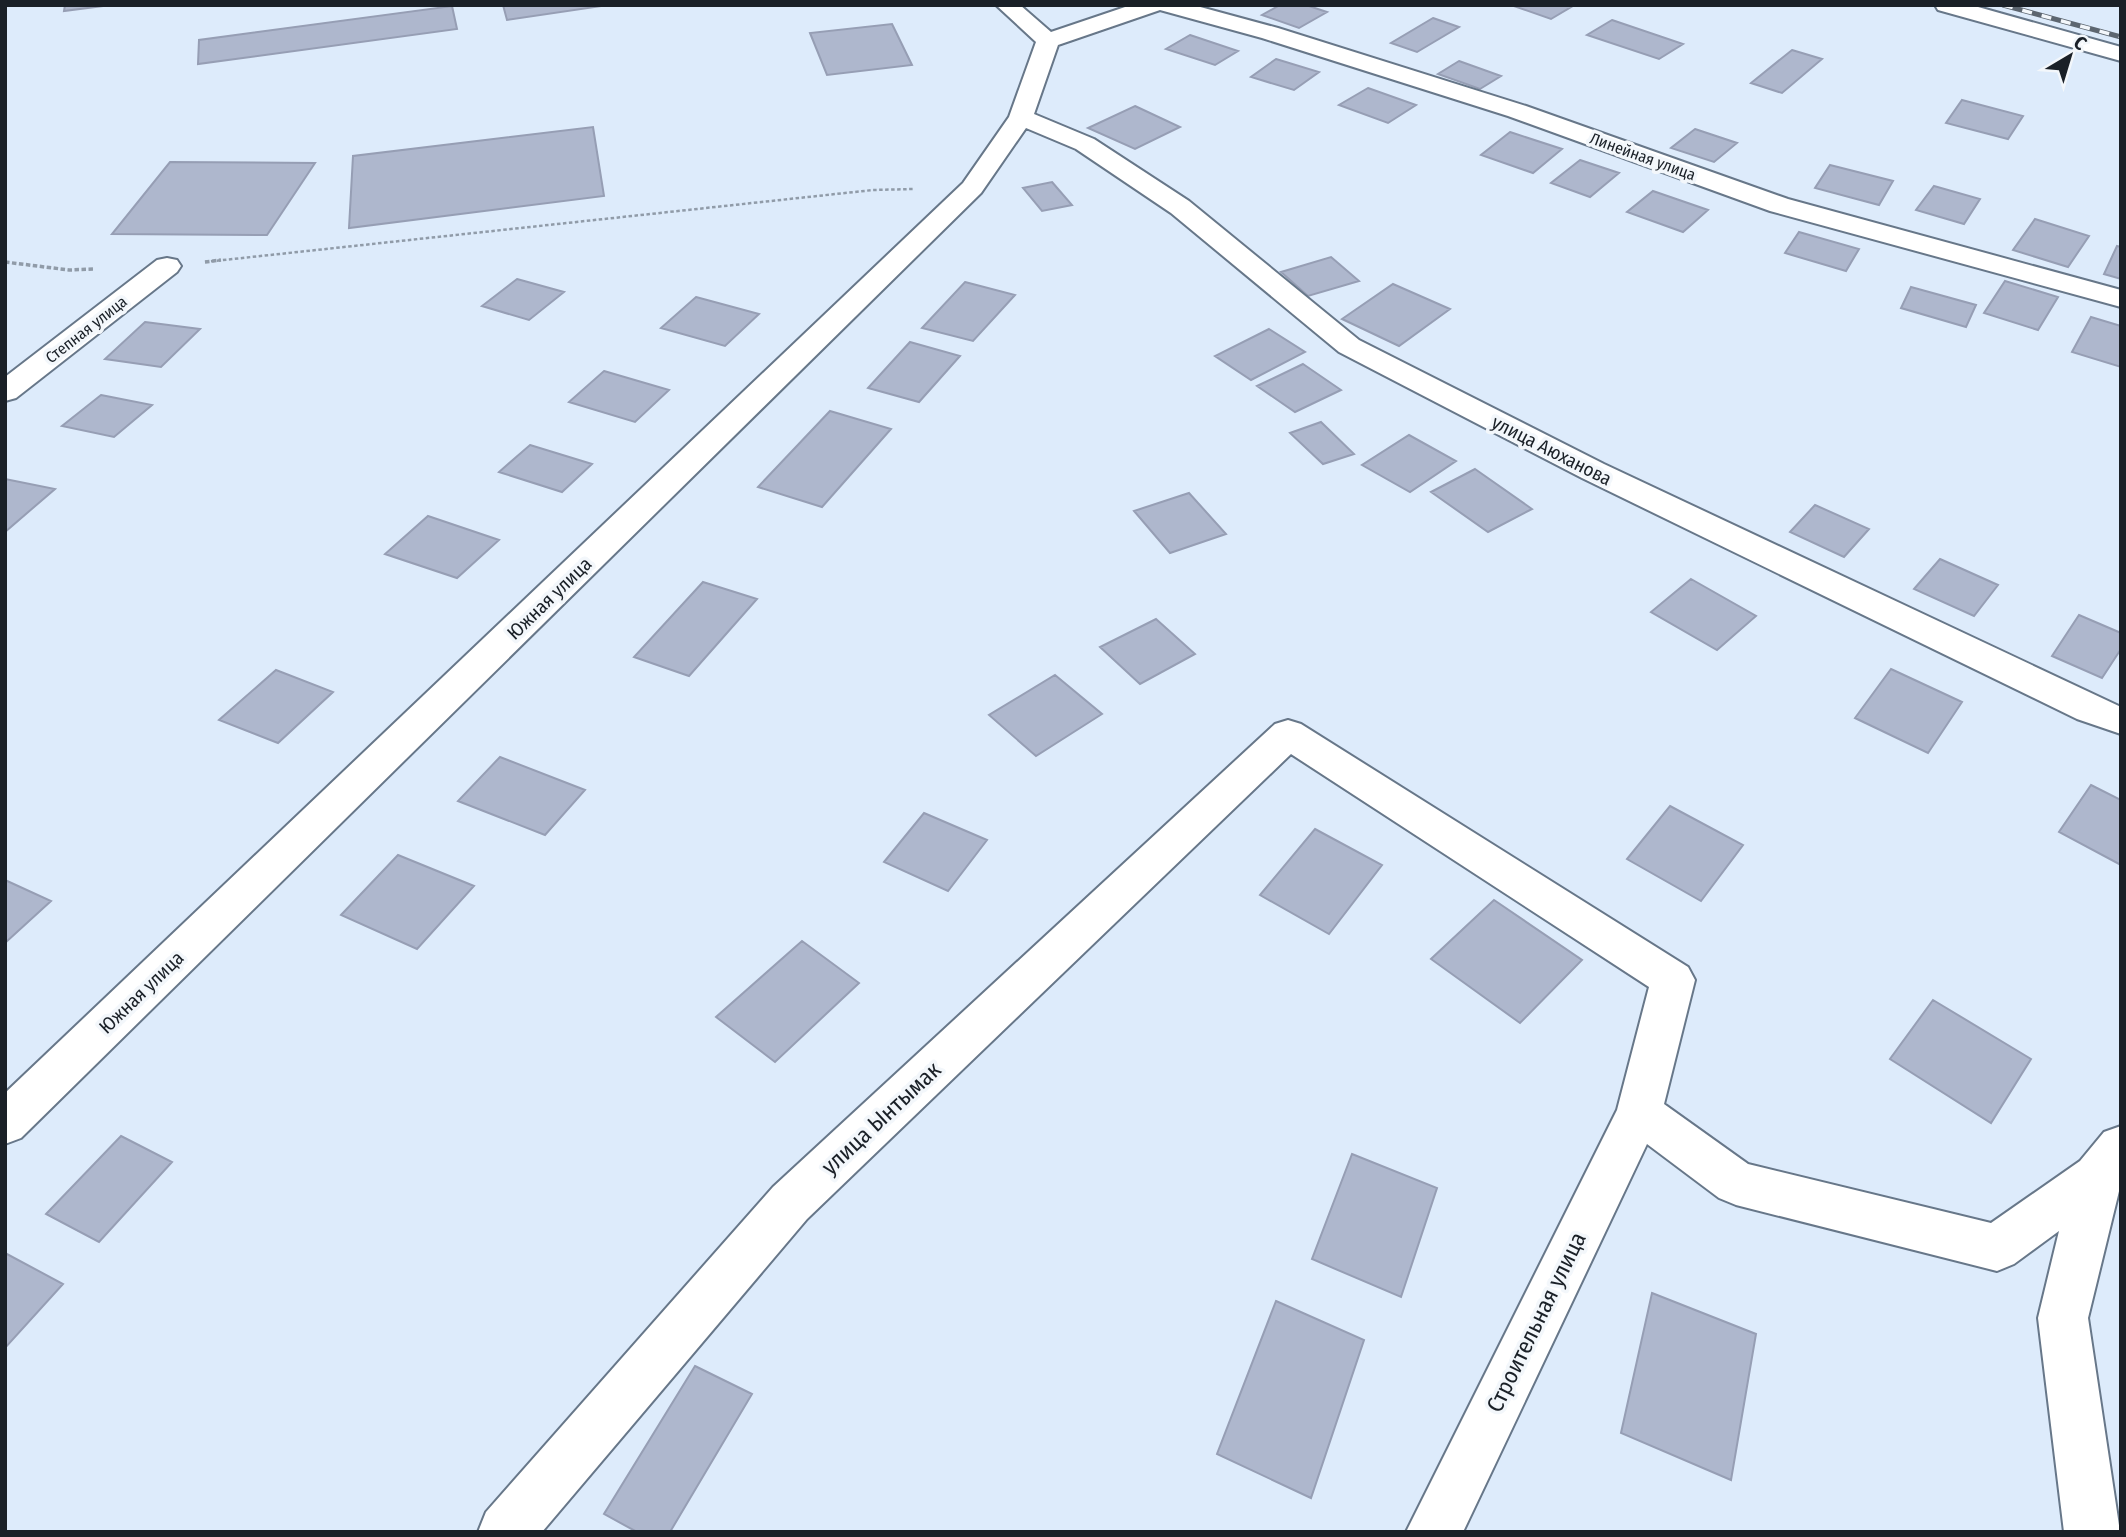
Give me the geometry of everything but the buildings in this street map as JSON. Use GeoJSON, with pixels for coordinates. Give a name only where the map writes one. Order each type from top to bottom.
{"type":"FeatureCollection","features":[{"type":"Feature","properties":{"kind":"street"},"geometry":{"type":"LineString","coordinates":[[1007,5],[1048,41],[1153,5]]}},
{"type":"Feature","properties":{"kind":"street","name":"Линейная улица"},"geometry":{"type":"LineString","coordinates":[[1167,5],[1270,33],[1517,111],[1779,205],[2121,299]]}},
{"type":"Feature","properties":{"kind":"street"},"geometry":{"type":"LineString","coordinates":[[1946,5],[2121,54]]}},
{"type":"Feature","properties":{"kind":"street","name":"Южная улица"},"geometry":{"type":"LineString","coordinates":[[5,1123],[972,188],[1021,117],[1048,41]]}},
{"type":"Feature","properties":{"kind":"street","name":"улица Аюханова"},"geometry":{"type":"LineString","coordinates":[[1021,117],[1085,144],[1180,207],[1349,345],[1593,471],[2090,710],[2121,721]]}},
{"type":"Feature","properties":{"kind":"street","name":"Степная улица"},"geometry":{"type":"LineString","coordinates":[[5,392],[167,267]]}},
{"type":"Feature","properties":{"kind":"street","name":"Строительная улица"},"geometry":{"type":"LineString","coordinates":[[1289,734],[1673,980],[1639,1112],[1434,1532]]}},
{"type":"Feature","properties":{"kind":"street","name":"улица Ынтымак"},"geometry":{"type":"LineString","coordinates":[[506,1532],[790,1203],[1289,734]]}},
{"type":"Feature","properties":{"kind":"street"},"geometry":{"type":"LineString","coordinates":[[1639,1112],[1736,1183],[1997,1248],[2109,1161]]}},
{"type":"Feature","properties":{"kind":"street"},"geometry":{"type":"LineString","coordinates":[[2092,1532],[2063,1318],[2109,1161]]}},
{"type":"Feature","properties":{"kind":"path"},"geometry":{"type":"LineString","coordinates":[[5,262],[69,270],[167,267],[873,190],[972,188]]}},
{"type":"Feature","properties":{"kind":"railway"},"geometry":{"type":"LineString","coordinates":[[2003,5],[2121,37]]}}]}
